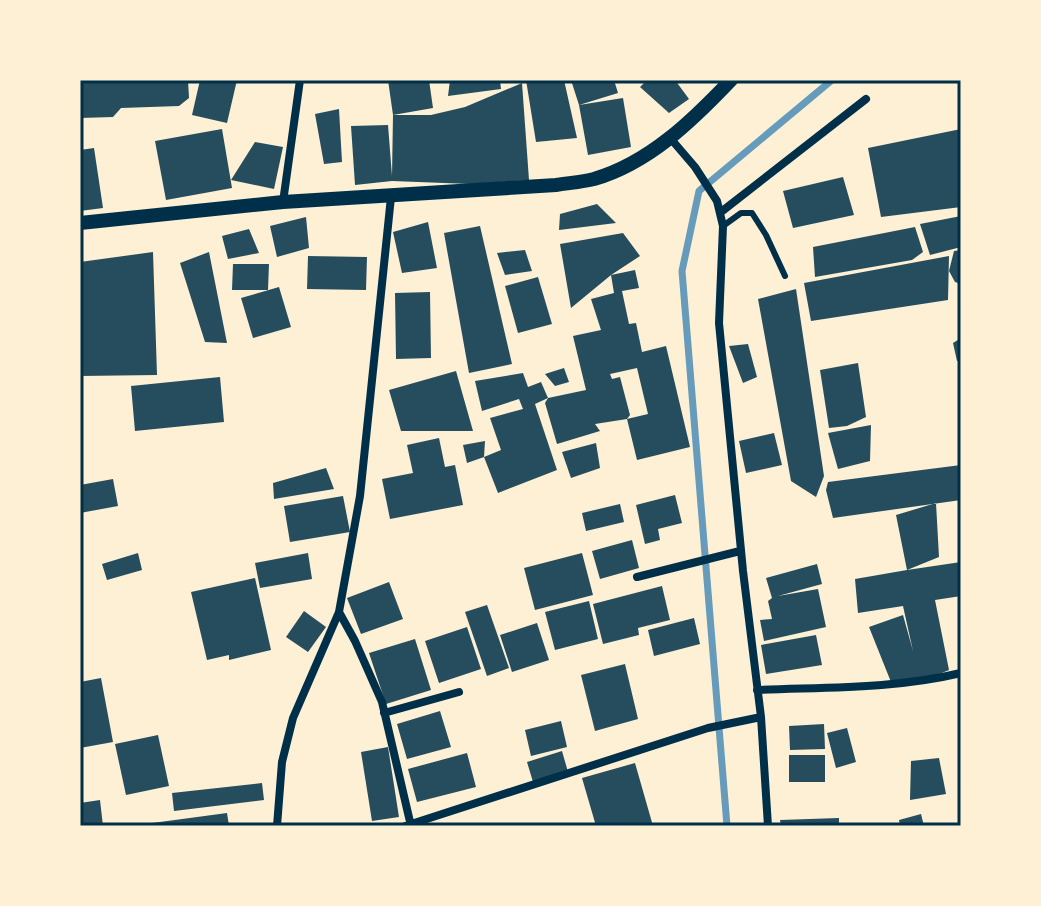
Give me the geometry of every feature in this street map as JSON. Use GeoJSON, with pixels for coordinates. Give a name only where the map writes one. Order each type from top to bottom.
{"type":"FeatureCollection","features":[{"type":"Feature","properties":{"kind":"street"},"geometry":{"type":"LineString","coordinates":[[283,202],[300,80]]}},
{"type":"Feature","properties":{"kind":"street"},"geometry":{"type":"LineString","coordinates":[[80,223],[283,202],[556,185],[593,179],[612,172],[671,139],[731,80]]}},
{"type":"Feature","properties":{"kind":"street"},"geometry":{"type":"LineString","coordinates":[[721,212],[866,99]]}},
{"type":"Feature","properties":{"kind":"street"},"geometry":{"type":"LineString","coordinates":[[671,139],[695,167],[717,201],[723,226],[719,323],[740,551],[761,717],[768,826]]}},
{"type":"Feature","properties":{"kind":"street"},"geometry":{"type":"LineString","coordinates":[[277,826],[282,762],[293,718],[339,612],[360,496],[391,197]]}},
{"type":"Feature","properties":{"kind":"street"},"geometry":{"type":"LineString","coordinates":[[637,577],[740,551]]}},
{"type":"Feature","properties":{"kind":"street"},"geometry":{"type":"LineString","coordinates":[[339,612],[370,672],[384,713],[411,826]]}},
{"type":"Feature","properties":{"kind":"street"},"geometry":{"type":"LineString","coordinates":[[757,690],[902,685],[961,673]]}},
{"type":"Feature","properties":{"kind":"street"},"geometry":{"type":"LineString","coordinates":[[384,713],[459,692]]}},
{"type":"Feature","properties":{"kind":"street"},"geometry":{"type":"LineString","coordinates":[[405,826],[708,728],[761,717]]}},
{"type":"Feature","properties":{"kind":"lane"},"geometry":{"type":"LineString","coordinates":[[723,226],[741,213],[752,213],[785,276]]}},
{"type":"Feature","properties":{"kind":"building"},"geometry":{"type":"Polygon","coordinates":[[[80,80],[188,80],[189,98],[179,106],[121,108],[113,117],[80,118],[80,80]]]}},
{"type":"Feature","properties":{"kind":"building"},"geometry":{"type":"Polygon","coordinates":[[[200,80],[237,80],[227,123],[192,115],[200,80]]]}},
{"type":"Feature","properties":{"kind":"building"},"geometry":{"type":"Polygon","coordinates":[[[388,80],[429,80],[433,108],[393,115],[388,80]]]}},
{"type":"Feature","properties":{"kind":"building"},"geometry":{"type":"Polygon","coordinates":[[[450,80],[500,80],[501,89],[448,96],[450,80]]]}},
{"type":"Feature","properties":{"kind":"building"},"geometry":{"type":"Polygon","coordinates":[[[526,80],[564,80],[577,138],[536,142],[526,80]]]}},
{"type":"Feature","properties":{"kind":"building"},"geometry":{"type":"Polygon","coordinates":[[[571,80],[614,80],[618,93],[579,105],[571,80]]]}},
{"type":"Feature","properties":{"kind":"building"},"geometry":{"type":"Polygon","coordinates":[[[647,80],[675,80],[689,99],[669,113],[640,87],[647,80]]]}},
{"type":"Feature","properties":{"kind":"building"},"geometry":{"type":"Polygon","coordinates":[[[522,83],[529,180],[470,184],[392,181],[355,185],[351,126],[388,125],[392,176],[393,115],[431,115],[465,107],[522,83]]]}},
{"type":"Feature","properties":{"kind":"building"},"geometry":{"type":"Polygon","coordinates":[[[623,98],[631,147],[588,155],[579,105],[623,98]]]}},
{"type":"Feature","properties":{"kind":"building"},"geometry":{"type":"Polygon","coordinates":[[[339,109],[342,162],[324,164],[315,114],[339,109]]]}},
{"type":"Feature","properties":{"kind":"building"},"geometry":{"type":"Polygon","coordinates":[[[222,129],[232,188],[166,200],[155,141],[222,129]]]}},
{"type":"Feature","properties":{"kind":"building"},"geometry":{"type":"Polygon","coordinates":[[[961,129],[961,207],[881,217],[868,148],[961,129]]]}},
{"type":"Feature","properties":{"kind":"building"},"geometry":{"type":"Polygon","coordinates":[[[255,142],[283,147],[274,189],[231,180],[255,142]]]}},
{"type":"Feature","properties":{"kind":"building"},"geometry":{"type":"Polygon","coordinates":[[[94,148],[103,208],[80,211],[80,150],[94,148]]]}},
{"type":"Feature","properties":{"kind":"building"},"geometry":{"type":"Polygon","coordinates":[[[843,177],[854,215],[793,228],[783,191],[843,177]]]}},
{"type":"Feature","properties":{"kind":"building"},"geometry":{"type":"Polygon","coordinates":[[[597,204],[616,223],[559,230],[560,214],[597,204]]]}},
{"type":"Feature","properties":{"kind":"building"},"geometry":{"type":"Polygon","coordinates":[[[961,216],[961,247],[930,255],[920,224],[961,216]]]}},
{"type":"Feature","properties":{"kind":"building"},"geometry":{"type":"Polygon","coordinates":[[[306,217],[309,248],[277,257],[270,226],[306,217]]]}},
{"type":"Feature","properties":{"kind":"building"},"geometry":{"type":"Polygon","coordinates":[[[428,222],[437,268],[402,273],[393,232],[428,222]]]}},
{"type":"Feature","properties":{"kind":"building"},"geometry":{"type":"Polygon","coordinates":[[[480,226],[512,364],[469,373],[444,233],[480,226]]]}},
{"type":"Feature","properties":{"kind":"building"},"geometry":{"type":"Polygon","coordinates":[[[915,227],[923,252],[912,260],[815,277],[813,247],[915,227]]]}},
{"type":"Feature","properties":{"kind":"building"},"geometry":{"type":"Polygon","coordinates":[[[249,229],[259,253],[228,259],[222,236],[249,229]]]}},
{"type":"Feature","properties":{"kind":"building"},"geometry":{"type":"Polygon","coordinates":[[[623,233],[640,256],[571,308],[560,244],[623,233]]]}},
{"type":"Feature","properties":{"kind":"building"},"geometry":{"type":"Polygon","coordinates":[[[525,250],[532,271],[505,275],[497,253],[525,250]]]}},
{"type":"Feature","properties":{"kind":"building"},"geometry":{"type":"Polygon","coordinates":[[[961,250],[961,284],[955,282],[949,271],[954,251],[961,250]]]}},
{"type":"Feature","properties":{"kind":"building"},"geometry":{"type":"Polygon","coordinates":[[[153,252],[157,375],[80,376],[80,262],[153,252]]]}},
{"type":"Feature","properties":{"kind":"building"},"geometry":{"type":"Polygon","coordinates":[[[209,252],[227,343],[205,342],[180,263],[209,252]]]}},
{"type":"Feature","properties":{"kind":"building"},"geometry":{"type":"Polygon","coordinates":[[[308,256],[367,257],[366,290],[307,289],[308,256]]]}},
{"type":"Feature","properties":{"kind":"building"},"geometry":{"type":"Polygon","coordinates":[[[949,256],[948,300],[811,321],[804,283],[949,256]]]}},
{"type":"Feature","properties":{"kind":"building"},"geometry":{"type":"Polygon","coordinates":[[[233,264],[269,264],[268,290],[232,290],[233,264]]]}},
{"type":"Feature","properties":{"kind":"building"},"geometry":{"type":"Polygon","coordinates":[[[635,270],[639,288],[622,291],[629,324],[636,323],[642,352],[666,346],[690,447],[637,460],[627,419],[595,424],[600,431],[557,444],[545,403],[548,398],[586,390],[573,336],[601,330],[591,299],[614,293],[611,275],[635,270]],[[637,368],[610,374],[612,379],[620,377],[630,415],[627,419],[648,414],[637,368]]]}},
{"type":"Feature","properties":{"kind":"building"},"geometry":{"type":"Polygon","coordinates":[[[538,277],[552,324],[518,333],[505,286],[538,277]]]}},
{"type":"Feature","properties":{"kind":"building"},"geometry":{"type":"Polygon","coordinates":[[[279,287],[291,327],[253,338],[241,298],[279,287]]]}},
{"type":"Feature","properties":{"kind":"building"},"geometry":{"type":"Polygon","coordinates":[[[796,289],[824,476],[816,497],[791,481],[758,299],[796,289]]]}},
{"type":"Feature","properties":{"kind":"building"},"geometry":{"type":"Polygon","coordinates":[[[430,292],[431,358],[396,359],[395,293],[430,292]]]}},
{"type":"Feature","properties":{"kind":"building"},"geometry":{"type":"Polygon","coordinates":[[[961,338],[961,360],[957,361],[953,343],[961,338]]]}},
{"type":"Feature","properties":{"kind":"building"},"geometry":{"type":"Polygon","coordinates":[[[748,344],[757,377],[743,383],[729,346],[748,344]]]}},
{"type":"Feature","properties":{"kind":"building"},"geometry":{"type":"Polygon","coordinates":[[[858,363],[866,417],[847,426],[829,428],[820,370],[858,363]]]}},
{"type":"Feature","properties":{"kind":"building"},"geometry":{"type":"Polygon","coordinates":[[[564,368],[569,382],[555,386],[545,374],[564,368]]]}},
{"type":"Feature","properties":{"kind":"building"},"geometry":{"type":"Polygon","coordinates":[[[456,371],[473,431],[401,431],[389,390],[456,371]]]}},
{"type":"Feature","properties":{"kind":"building"},"geometry":{"type":"Polygon","coordinates":[[[523,373],[528,387],[541,382],[548,398],[535,404],[557,470],[498,493],[484,457],[501,450],[490,418],[523,409],[519,399],[482,411],[475,381],[523,373]]]}},
{"type":"Feature","properties":{"kind":"building"},"geometry":{"type":"Polygon","coordinates":[[[220,377],[224,422],[135,431],[131,386],[220,377]]]}},
{"type":"Feature","properties":{"kind":"building"},"geometry":{"type":"Polygon","coordinates":[[[871,425],[870,461],[838,469],[828,433],[871,425]]]}},
{"type":"Feature","properties":{"kind":"building"},"geometry":{"type":"Polygon","coordinates":[[[774,433],[782,465],[746,473],[739,441],[774,433]]]}},
{"type":"Feature","properties":{"kind":"building"},"geometry":{"type":"Polygon","coordinates":[[[439,438],[445,467],[455,465],[463,505],[390,519],[382,479],[413,473],[407,445],[439,438]]]}},
{"type":"Feature","properties":{"kind":"building"},"geometry":{"type":"Polygon","coordinates":[[[485,441],[484,457],[467,463],[463,445],[485,441]]]}},
{"type":"Feature","properties":{"kind":"building"},"geometry":{"type":"Polygon","coordinates":[[[596,443],[600,468],[571,478],[562,452],[596,443]]]}},
{"type":"Feature","properties":{"kind":"building"},"geometry":{"type":"Polygon","coordinates":[[[961,465],[961,500],[833,518],[826,490],[828,482],[961,465]]]}},
{"type":"Feature","properties":{"kind":"building"},"geometry":{"type":"Polygon","coordinates":[[[326,468],[334,489],[274,499],[273,483],[326,468]]]}},
{"type":"Feature","properties":{"kind":"building"},"geometry":{"type":"Polygon","coordinates":[[[113,479],[118,506],[80,513],[80,485],[113,479]]]}},
{"type":"Feature","properties":{"kind":"building"},"geometry":{"type":"Polygon","coordinates":[[[675,495],[682,523],[658,529],[660,540],[645,544],[636,505],[675,495]]]}},
{"type":"Feature","properties":{"kind":"building"},"geometry":{"type":"Polygon","coordinates":[[[343,496],[350,532],[290,542],[284,506],[343,496]]]}},
{"type":"Feature","properties":{"kind":"building"},"geometry":{"type":"Polygon","coordinates":[[[936,503],[939,557],[907,570],[896,515],[936,503]]]}},
{"type":"Feature","properties":{"kind":"building"},"geometry":{"type":"Polygon","coordinates":[[[620,504],[624,522],[586,531],[582,513],[620,504]]]}},
{"type":"Feature","properties":{"kind":"building"},"geometry":{"type":"Polygon","coordinates":[[[632,540],[639,568],[600,579],[592,551],[632,540]]]}},
{"type":"Feature","properties":{"kind":"building"},"geometry":{"type":"Polygon","coordinates":[[[138,553],[142,570],[107,580],[102,564],[138,553]]]}},
{"type":"Feature","properties":{"kind":"building"},"geometry":{"type":"Polygon","coordinates":[[[308,553],[312,579],[260,588],[255,563],[308,553]]]}},
{"type":"Feature","properties":{"kind":"building"},"geometry":{"type":"Polygon","coordinates":[[[582,553],[593,595],[535,610],[524,568],[582,553]]]}},
{"type":"Feature","properties":{"kind":"building"},"geometry":{"type":"Polygon","coordinates":[[[961,562],[961,596],[935,600],[949,670],[920,682],[891,682],[869,627],[903,615],[913,651],[903,606],[858,613],[855,579],[961,562]]]}},
{"type":"Feature","properties":{"kind":"building"},"geometry":{"type":"Polygon","coordinates":[[[817,564],[822,584],[778,596],[818,589],[826,627],[764,641],[760,620],[772,619],[768,601],[772,598],[766,578],[817,564]]]}},
{"type":"Feature","properties":{"kind":"building"},"geometry":{"type":"Polygon","coordinates":[[[255,578],[271,650],[229,660],[229,655],[207,660],[191,592],[255,578]]]}},
{"type":"Feature","properties":{"kind":"building"},"geometry":{"type":"Polygon","coordinates":[[[389,582],[403,619],[361,634],[347,598],[389,582]]]}},
{"type":"Feature","properties":{"kind":"building"},"geometry":{"type":"Polygon","coordinates":[[[662,586],[670,620],[638,628],[639,635],[603,644],[593,604],[662,586]]]}},
{"type":"Feature","properties":{"kind":"building"},"geometry":{"type":"Polygon","coordinates":[[[589,601],[598,639],[555,650],[545,612],[589,601]]]}},
{"type":"Feature","properties":{"kind":"building"},"geometry":{"type":"Polygon","coordinates":[[[487,605],[509,668],[487,676],[465,612],[487,605]]]}},
{"type":"Feature","properties":{"kind":"building"},"geometry":{"type":"Polygon","coordinates":[[[304,611],[326,627],[308,652],[286,637],[304,611]]]}},
{"type":"Feature","properties":{"kind":"building"},"geometry":{"type":"Polygon","coordinates":[[[694,618],[700,644],[654,656],[648,630],[694,618]]]}},
{"type":"Feature","properties":{"kind":"building"},"geometry":{"type":"Polygon","coordinates":[[[537,623],[549,660],[512,672],[500,635],[537,623]]]}},
{"type":"Feature","properties":{"kind":"building"},"geometry":{"type":"Polygon","coordinates":[[[467,627],[481,669],[439,683],[425,641],[467,627]]]}},
{"type":"Feature","properties":{"kind":"building"},"geometry":{"type":"Polygon","coordinates":[[[816,635],[822,665],[766,674],[761,645],[816,635]]]}},
{"type":"Feature","properties":{"kind":"building"},"geometry":{"type":"Polygon","coordinates":[[[415,639],[431,690],[386,704],[369,653],[415,639]]]}},
{"type":"Feature","properties":{"kind":"building"},"geometry":{"type":"Polygon","coordinates":[[[625,664],[638,719],[595,731],[581,675],[625,664]]]}},
{"type":"Feature","properties":{"kind":"building"},"geometry":{"type":"Polygon","coordinates":[[[101,678],[113,742],[80,748],[80,682],[101,678]]]}},
{"type":"Feature","properties":{"kind":"building"},"geometry":{"type":"Polygon","coordinates":[[[440,711],[451,747],[407,759],[397,724],[440,711]]]}},
{"type":"Feature","properties":{"kind":"building"},"geometry":{"type":"Polygon","coordinates":[[[561,721],[567,747],[531,756],[525,730],[561,721]]]}},
{"type":"Feature","properties":{"kind":"building"},"geometry":{"type":"Polygon","coordinates":[[[824,724],[825,749],[790,750],[789,726],[824,724]]]}},
{"type":"Feature","properties":{"kind":"building"},"geometry":{"type":"Polygon","coordinates":[[[847,728],[856,762],[836,768],[827,733],[847,728]]]}},
{"type":"Feature","properties":{"kind":"building"},"geometry":{"type":"Polygon","coordinates":[[[158,735],[169,786],[126,795],[115,744],[158,735]]]}},
{"type":"Feature","properties":{"kind":"building"},"geometry":{"type":"Polygon","coordinates":[[[388,747],[399,817],[372,821],[361,752],[388,747]]]}},
{"type":"Feature","properties":{"kind":"building"},"geometry":{"type":"Polygon","coordinates":[[[562,751],[568,772],[533,782],[527,762],[562,751]]]}},
{"type":"Feature","properties":{"kind":"building"},"geometry":{"type":"Polygon","coordinates":[[[467,753],[476,787],[417,802],[408,769],[467,753]]]}},
{"type":"Feature","properties":{"kind":"building"},"geometry":{"type":"Polygon","coordinates":[[[789,755],[825,755],[825,782],[789,782],[789,755]]]}},
{"type":"Feature","properties":{"kind":"building"},"geometry":{"type":"Polygon","coordinates":[[[939,758],[946,794],[910,800],[911,761],[939,758]]]}},
{"type":"Feature","properties":{"kind":"building"},"geometry":{"type":"Polygon","coordinates":[[[635,763],[653,826],[596,826],[582,778],[635,763]]]}},
{"type":"Feature","properties":{"kind":"building"},"geometry":{"type":"Polygon","coordinates":[[[262,783],[264,800],[174,811],[172,793],[262,783]]]}},
{"type":"Feature","properties":{"kind":"building"},"geometry":{"type":"Polygon","coordinates":[[[100,800],[103,826],[80,826],[80,803],[100,800]]]}},
{"type":"Feature","properties":{"kind":"building"},"geometry":{"type":"Polygon","coordinates":[[[227,813],[229,826],[145,826],[145,824],[227,813]]]}},
{"type":"Feature","properties":{"kind":"building"},"geometry":{"type":"Polygon","coordinates":[[[921,814],[924,826],[900,826],[899,820],[921,814]]]}},
{"type":"Feature","properties":{"kind":"building"},"geometry":{"type":"Polygon","coordinates":[[[839,818],[839,826],[781,826],[780,820],[839,818]]]}},
{"type":"Feature","properties":{"kind":"waterway"},"geometry":{"type":"LineString","coordinates":[[727,826],[682,271],[699,191],[832,80]]}}]}
